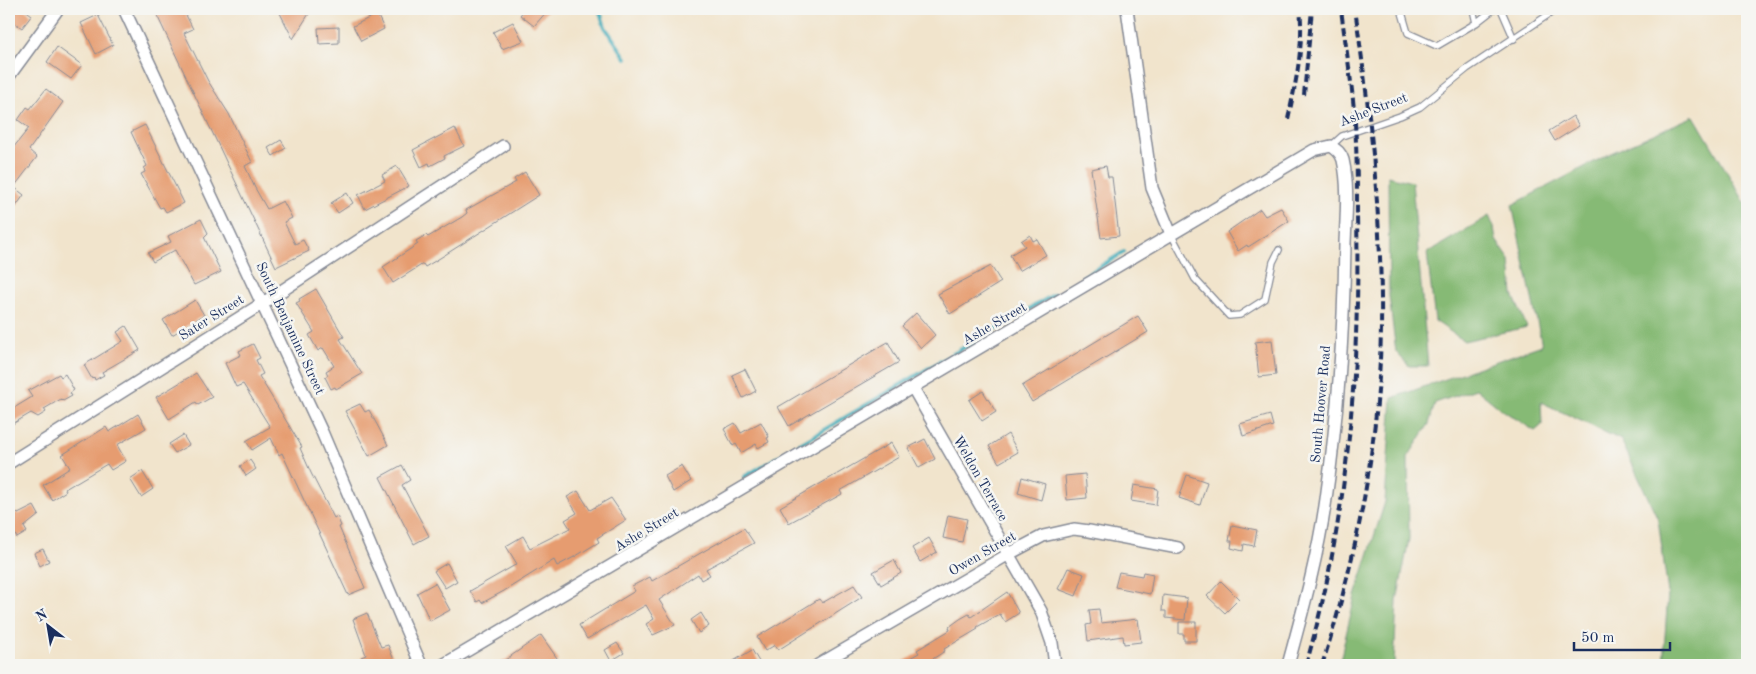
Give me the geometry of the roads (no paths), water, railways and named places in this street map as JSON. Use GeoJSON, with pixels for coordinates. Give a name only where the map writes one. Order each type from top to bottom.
{"type":"FeatureCollection","features":[{"type":"Feature","properties":{"kind":"street"},"geometry":{"type":"LineString","coordinates":[[9,76],[58,9]]}},
{"type":"Feature","properties":{"kind":"street","name":"South Benjamine Street"},"geometry":{"type":"LineString","coordinates":[[124,9],[322,432],[421,665]]}},
{"type":"Feature","properties":{"kind":"street"},"geometry":{"type":"LineString","coordinates":[[1127,9],[1152,188],[1171,234]]}},
{"type":"Feature","properties":{"kind":"street","name":"Sater Street"},"geometry":{"type":"LineString","coordinates":[[9,463],[263,303],[503,146]]}},
{"type":"Feature","properties":{"kind":"street","name":"Ashe Street"},"geometry":{"type":"LineString","coordinates":[[443,665],[1314,150],[1331,146]]}},
{"type":"Feature","properties":{"kind":"street","name":"South Hoover Road"},"geometry":{"type":"LineString","coordinates":[[1288,665],[1312,573],[1326,500],[1335,408],[1344,290],[1346,187],[1342,159],[1339,151],[1331,146]]}},
{"type":"Feature","properties":{"kind":"street","name":"Weldon Terrace"},"geometry":{"type":"LineString","coordinates":[[913,388],[1009,554],[1048,626],[1055,665]]}},
{"type":"Feature","properties":{"kind":"street","name":"Owen Street"},"geometry":{"type":"LineString","coordinates":[[818,665],[1043,536],[1074,529],[1178,548]]}},
{"type":"Feature","properties":{"kind":"lane"},"geometry":{"type":"LineString","coordinates":[[1401,9],[1408,33],[1437,46],[1476,23],[1494,9]]}},
{"type":"Feature","properties":{"kind":"lane"},"geometry":{"type":"LineString","coordinates":[[1473,9],[1476,23]]}},
{"type":"Feature","properties":{"kind":"lane"},"geometry":{"type":"LineString","coordinates":[[1501,9],[1514,39]]}},
{"type":"Feature","properties":{"kind":"lane","name":"Ashe Street"},"geometry":{"type":"LineString","coordinates":[[1331,146],[1342,136],[1420,107],[1467,69],[1558,9]]}},
{"type":"Feature","properties":{"kind":"lane"},"geometry":{"type":"LineString","coordinates":[[1171,234],[1195,279],[1229,316],[1240,315],[1265,299],[1273,262],[1278,250]]}},
{"type":"Feature","properties":{"kind":"waterway"},"geometry":{"type":"LineString","coordinates":[[599,9],[605,27],[626,58]]}},
{"type":"Feature","properties":{"kind":"waterway"},"geometry":{"type":"LineString","coordinates":[[1083,277],[1124,252]]}},
{"type":"Feature","properties":{"kind":"waterway"},"geometry":{"type":"LineString","coordinates":[[744,477],[1055,294]]}},
{"type":"Feature","properties":{"kind":"railway"},"geometry":{"type":"LineString","coordinates":[[1288,119],[1300,50],[1300,9]]}},
{"type":"Feature","properties":{"kind":"railway"},"geometry":{"type":"LineString","coordinates":[[1304,95],[1312,9]]}},
{"type":"Feature","properties":{"kind":"railway"},"geometry":{"type":"LineString","coordinates":[[1306,665],[1332,555],[1348,443],[1353,386],[1357,273],[1356,150],[1353,97],[1341,9]]}},
{"type":"Feature","properties":{"kind":"railway"},"geometry":{"type":"LineString","coordinates":[[1322,665],[1336,621],[1358,530],[1373,438],[1381,345],[1380,262],[1376,189],[1365,81],[1355,9]]}}]}
